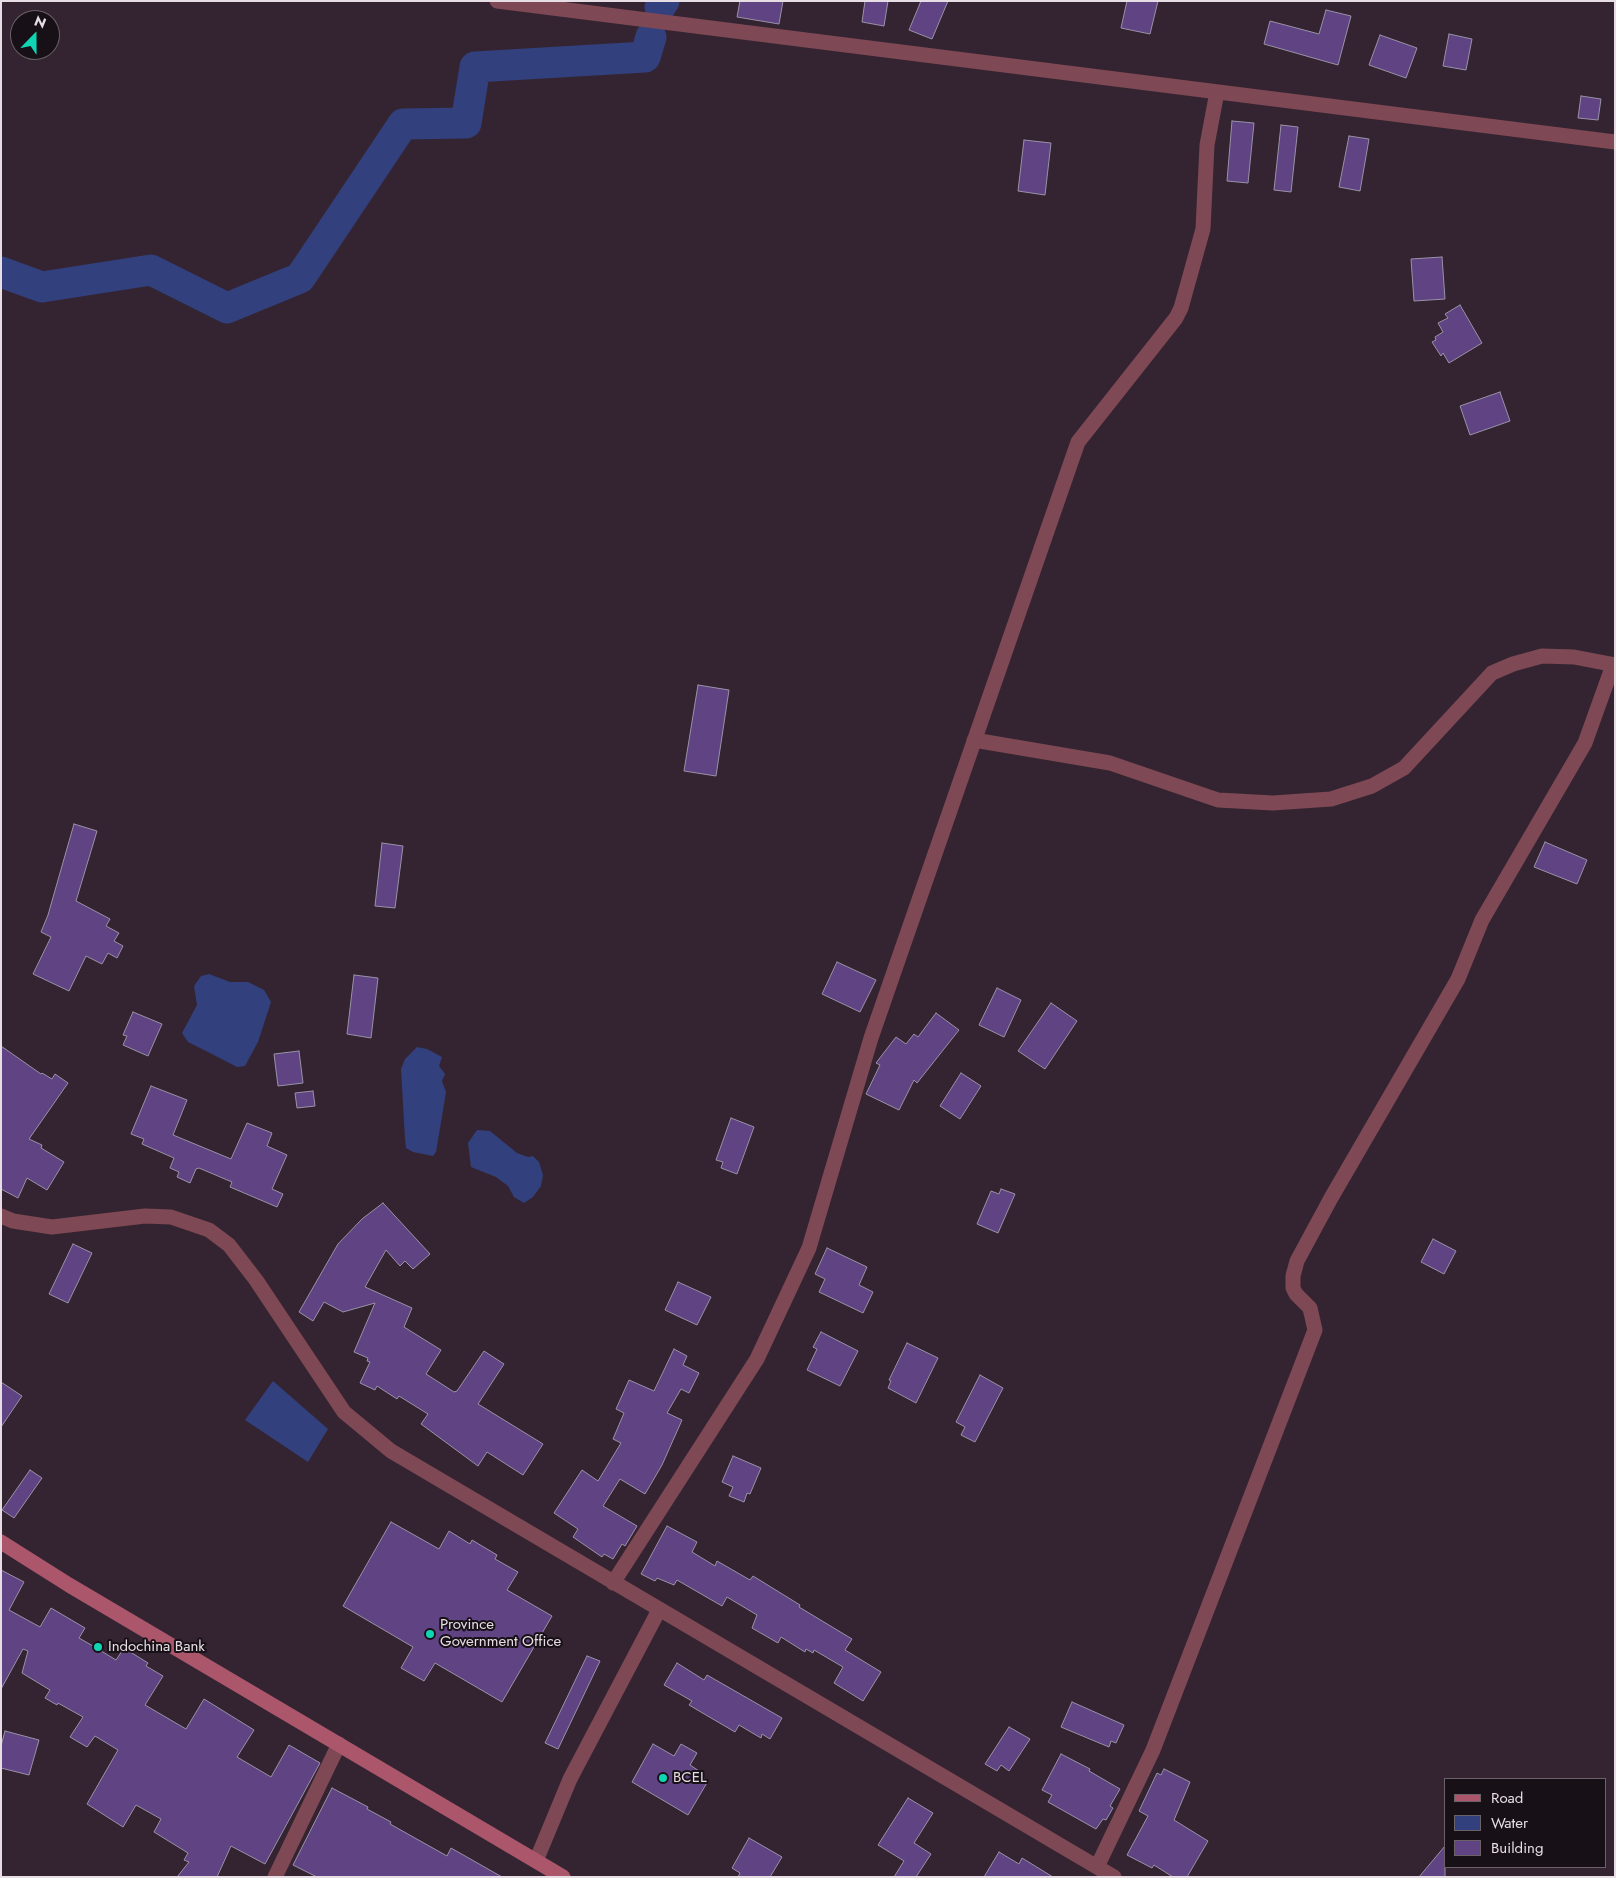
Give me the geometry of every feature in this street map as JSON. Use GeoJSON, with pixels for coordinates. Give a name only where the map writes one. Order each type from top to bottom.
{"type":"FeatureCollection","features":[{"type":"Feature","properties":{"kind":"street"},"geometry":{"type":"LineString","coordinates":[[497,1],[578,6],[1218,92],[1615,142]]}},
{"type":"Feature","properties":{"kind":"street"},"geometry":{"type":"LineString","coordinates":[[613,1582],[757,1359],[810,1248],[871,1038],[1078,442],[1176,318],[1181,308],[1203,229],[1207,146],[1218,92]]}},
{"type":"Feature","properties":{"kind":"street"},"geometry":{"type":"LineString","coordinates":[[974,740],[1110,763],[1218,800],[1273,804],[1331,799],[1372,786],[1404,768],[1492,673],[1513,664],[1542,656],[1574,656],[1614,665],[1580,750],[1482,920],[1458,978],[1331,1198],[1297,1261],[1293,1276],[1294,1288],[1296,1294],[1310,1308],[1315,1330],[1153,1750],[1097,1867]]}},
{"type":"Feature","properties":{"kind":"street"},"geometry":{"type":"LineString","coordinates":[[1,1216],[13,1221],[52,1228],[145,1216],[171,1217],[209,1230],[229,1244],[251,1273],[344,1412],[356,1424],[391,1450],[1114,1877]]}},
{"type":"Feature","properties":{"kind":"street"},"geometry":{"type":"LineString","coordinates":[[1,1542],[69,1585],[339,1744],[542,1868],[563,1877]]}},
{"type":"Feature","properties":{"kind":"street"},"geometry":{"type":"LineString","coordinates":[[542,1868],[570,1779],[660,1610]]}},
{"type":"Feature","properties":{"kind":"street"},"geometry":{"type":"LineString","coordinates":[[275,1877],[339,1744]]}},
{"type":"Feature","properties":{"kind":"water"},"geometry":{"type":"Polygon","coordinates":[[[209,974],[230,982],[248,982],[264,990],[271,1002],[258,1042],[245,1066],[237,1067],[188,1042],[182,1033],[197,1005],[194,986],[201,976],[209,974]]]}},
{"type":"Feature","properties":{"kind":"water"},"geometry":{"type":"Polygon","coordinates":[[[417,1047],[427,1049],[442,1057],[439,1066],[445,1074],[442,1081],[446,1092],[436,1152],[433,1156],[413,1152],[406,1148],[401,1069],[405,1059],[417,1047]]]}},
{"type":"Feature","properties":{"kind":"water"},"geometry":{"type":"Polygon","coordinates":[[[477,1130],[490,1131],[517,1153],[528,1157],[533,1156],[539,1162],[543,1175],[541,1186],[533,1197],[524,1203],[514,1197],[508,1186],[496,1177],[471,1167],[468,1143],[477,1130]]]}},
{"type":"Feature","properties":{"kind":"water"},"geometry":{"type":"Polygon","coordinates":[[[273,1381],[328,1429],[308,1462],[245,1420],[273,1381]]]}},
{"type":"Feature","properties":{"kind":"building"},"geometry":{"type":"Polygon","coordinates":[[[740,1],[783,1],[779,24],[737,17],[740,1]]]}},
{"type":"Feature","properties":{"kind":"building"},"geometry":{"type":"Polygon","coordinates":[[[865,1],[888,1],[884,26],[862,22],[865,1]]]}},
{"type":"Feature","properties":{"kind":"building"},"geometry":{"type":"Polygon","coordinates":[[[921,1],[948,1],[932,39],[909,30],[921,1]]]}},
{"type":"Feature","properties":{"kind":"building"},"geometry":{"type":"Polygon","coordinates":[[[1127,1],[1158,1],[1150,34],[1121,28],[1127,1]]]}},
{"type":"Feature","properties":{"kind":"building"},"geometry":{"type":"Polygon","coordinates":[[[1326,10],[1351,16],[1338,65],[1264,44],[1270,21],[1319,34],[1326,10]]]}},
{"type":"Feature","properties":{"kind":"building"},"geometry":{"type":"Polygon","coordinates":[[[1449,34],[1472,39],[1466,70],[1443,66],[1449,34]]]}},
{"type":"Feature","properties":{"kind":"building"},"geometry":{"type":"Polygon","coordinates":[[[1380,35],[1417,48],[1406,78],[1369,65],[1380,35]]]}},
{"type":"Feature","properties":{"kind":"building"},"geometry":{"type":"Polygon","coordinates":[[[1581,96],[1601,99],[1598,120],[1578,118],[1581,96]]]}},
{"type":"Feature","properties":{"kind":"building"},"geometry":{"type":"Polygon","coordinates":[[[1232,121],[1254,123],[1248,183],[1227,181],[1232,121]]]}},
{"type":"Feature","properties":{"kind":"building"},"geometry":{"type":"Polygon","coordinates":[[[1281,125],[1298,127],[1291,192],[1274,190],[1281,125]]]}},
{"type":"Feature","properties":{"kind":"building"},"geometry":{"type":"Polygon","coordinates":[[[1349,136],[1369,139],[1360,191],[1339,187],[1349,136]]]}},
{"type":"Feature","properties":{"kind":"building"},"geometry":{"type":"Polygon","coordinates":[[[1024,140],[1051,143],[1045,195],[1018,191],[1024,140]]]}},
{"type":"Feature","properties":{"kind":"building"},"geometry":{"type":"Polygon","coordinates":[[[1442,257],[1445,299],[1414,301],[1411,259],[1442,257]]]}},
{"type":"Feature","properties":{"kind":"building"},"geometry":{"type":"Polygon","coordinates":[[[1460,305],[1482,343],[1449,363],[1443,353],[1441,356],[1432,342],[1436,340],[1435,337],[1443,332],[1438,323],[1448,318],[1445,314],[1460,305]]]}},
{"type":"Feature","properties":{"kind":"building"},"geometry":{"type":"Polygon","coordinates":[[[1500,392],[1510,421],[1470,435],[1460,406],[1500,392]]]}},
{"type":"Feature","properties":{"kind":"building"},"geometry":{"type":"Polygon","coordinates":[[[698,685],[729,690],[716,776],[684,771],[698,685]]]}},
{"type":"Feature","properties":{"kind":"building"},"geometry":{"type":"Polygon","coordinates":[[[74,824],[97,831],[76,901],[110,919],[106,926],[119,933],[114,941],[123,946],[117,958],[108,953],[102,964],[86,956],[69,991],[33,974],[51,937],[41,932],[48,915],[74,824]]]}},
{"type":"Feature","properties":{"kind":"building"},"geometry":{"type":"Polygon","coordinates":[[[1545,842],[1587,860],[1577,884],[1534,867],[1545,842]]]}},
{"type":"Feature","properties":{"kind":"building"},"geometry":{"type":"Polygon","coordinates":[[[382,843],[403,846],[395,908],[375,906],[382,843]]]}},
{"type":"Feature","properties":{"kind":"building"},"geometry":{"type":"Polygon","coordinates":[[[837,962],[876,980],[860,1012],[822,994],[837,962]]]}},
{"type":"Feature","properties":{"kind":"building"},"geometry":{"type":"Polygon","coordinates":[[[354,975],[378,978],[371,1038],[347,1034],[354,975]]]}},
{"type":"Feature","properties":{"kind":"building"},"geometry":{"type":"Polygon","coordinates":[[[997,988],[1021,1000],[1004,1037],[979,1025],[997,988]]]}},
{"type":"Feature","properties":{"kind":"building"},"geometry":{"type":"Polygon","coordinates":[[[1051,1003],[1077,1021],[1045,1069],[1018,1051],[1051,1003]]]}},
{"type":"Feature","properties":{"kind":"building"},"geometry":{"type":"Polygon","coordinates":[[[133,1012],[162,1024],[148,1056],[123,1045],[127,1036],[123,1035],[133,1012]]]}},
{"type":"Feature","properties":{"kind":"building"},"geometry":{"type":"Polygon","coordinates":[[[936,1013],[959,1030],[917,1083],[914,1080],[899,1110],[866,1094],[880,1065],[876,1063],[896,1037],[906,1044],[914,1034],[918,1037],[936,1013]]]}},
{"type":"Feature","properties":{"kind":"building"},"geometry":{"type":"Polygon","coordinates":[[[1,1046],[41,1074],[52,1079],[55,1074],[68,1083],[29,1139],[42,1145],[41,1148],[64,1162],[47,1190],[27,1178],[18,1198],[1,1189],[1,1046]]]}},
{"type":"Feature","properties":{"kind":"building"},"geometry":{"type":"Polygon","coordinates":[[[299,1051],[303,1083],[278,1086],[274,1054],[299,1051]]]}},
{"type":"Feature","properties":{"kind":"building"},"geometry":{"type":"Polygon","coordinates":[[[961,1073],[981,1086],[960,1119],[940,1106],[961,1073]]]}},
{"type":"Feature","properties":{"kind":"building"},"geometry":{"type":"Polygon","coordinates":[[[151,1086],[187,1100],[173,1135],[231,1159],[247,1123],[272,1133],[267,1146],[287,1155],[272,1189],[283,1194],[277,1207],[230,1187],[232,1182],[199,1168],[196,1169],[190,1183],[177,1177],[179,1172],[170,1168],[174,1158],[142,1144],[144,1139],[131,1134],[151,1086]]]}},
{"type":"Feature","properties":{"kind":"building"},"geometry":{"type":"Polygon","coordinates":[[[313,1091],[315,1106],[297,1108],[295,1093],[313,1091]]]}},
{"type":"Feature","properties":{"kind":"building"},"geometry":{"type":"Polygon","coordinates":[[[731,1118],[754,1127],[737,1174],[721,1168],[723,1162],[716,1160],[731,1118]]]}},
{"type":"Feature","properties":{"kind":"building"},"geometry":{"type":"Polygon","coordinates":[[[1001,1189],[1015,1194],[998,1233],[977,1224],[991,1191],[999,1194],[1001,1189]]]}},
{"type":"Feature","properties":{"kind":"building"},"geometry":{"type":"Polygon","coordinates":[[[383,1203],[430,1254],[413,1269],[405,1261],[400,1266],[386,1250],[365,1287],[412,1308],[404,1327],[441,1350],[426,1374],[454,1392],[457,1391],[484,1351],[504,1364],[478,1404],[543,1444],[523,1475],[487,1452],[478,1466],[421,1424],[428,1414],[399,1396],[397,1399],[377,1386],[375,1390],[360,1383],[370,1362],[367,1361],[368,1358],[354,1352],[375,1303],[343,1312],[324,1302],[313,1321],[299,1312],[338,1244],[362,1219],[383,1203]]]}},
{"type":"Feature","properties":{"kind":"building"},"geometry":{"type":"Polygon","coordinates":[[[1433,1239],[1456,1251],[1444,1274],[1421,1262],[1433,1239]]]}},
{"type":"Feature","properties":{"kind":"building"},"geometry":{"type":"Polygon","coordinates":[[[73,1244],[92,1253],[68,1303],[49,1294],[73,1244]]]}},
{"type":"Feature","properties":{"kind":"building"},"geometry":{"type":"Polygon","coordinates":[[[827,1248],[867,1267],[859,1285],[873,1292],[863,1313],[819,1292],[825,1279],[815,1274],[827,1248]]]}},
{"type":"Feature","properties":{"kind":"building"},"geometry":{"type":"Polygon","coordinates":[[[678,1282],[711,1297],[697,1325],[665,1310],[678,1282]]]}},
{"type":"Feature","properties":{"kind":"building"},"geometry":{"type":"Polygon","coordinates":[[[821,1332],[858,1351],[840,1386],[807,1370],[817,1349],[813,1347],[821,1332]]]}},
{"type":"Feature","properties":{"kind":"building"},"geometry":{"type":"Polygon","coordinates":[[[907,1343],[938,1358],[916,1403],[888,1388],[891,1381],[889,1380],[907,1343]]]}},
{"type":"Feature","properties":{"kind":"building"},"geometry":{"type":"Polygon","coordinates":[[[674,1349],[687,1356],[683,1365],[699,1373],[689,1393],[681,1389],[667,1413],[682,1420],[662,1465],[645,1494],[620,1479],[603,1506],[637,1526],[625,1546],[622,1544],[613,1559],[604,1554],[602,1557],[573,1537],[578,1529],[554,1513],[582,1470],[598,1481],[621,1443],[613,1439],[624,1413],[616,1409],[629,1380],[654,1391],[674,1349]]]}},
{"type":"Feature","properties":{"kind":"building"},"geometry":{"type":"Polygon","coordinates":[[[980,1375],[1003,1388],[975,1442],[961,1435],[965,1427],[956,1422],[980,1375]]]}},
{"type":"Feature","properties":{"kind":"building"},"geometry":{"type":"Polygon","coordinates":[[[1,1382],[22,1396],[1,1427],[1,1382]]]}},
{"type":"Feature","properties":{"kind":"building"},"geometry":{"type":"Polygon","coordinates":[[[733,1456],[761,1468],[750,1494],[747,1493],[744,1502],[729,1496],[733,1487],[722,1482],[733,1456]]]}},
{"type":"Feature","properties":{"kind":"building"},"geometry":{"type":"Polygon","coordinates":[[[30,1470],[42,1478],[14,1518],[2,1510],[30,1470]]]}},
{"type":"Feature","properties":{"kind":"building"},"geometry":{"type":"Polygon","coordinates":[[[391,1522],[439,1549],[449,1531],[470,1544],[472,1540],[497,1555],[495,1559],[518,1572],[507,1590],[552,1616],[502,1702],[435,1663],[424,1681],[401,1668],[413,1647],[343,1606],[391,1522]]]}},
{"type":"Feature","properties":{"kind":"building"},"geometry":{"type":"Polygon","coordinates":[[[667,1526],[697,1542],[692,1552],[715,1566],[717,1561],[750,1580],[753,1576],[852,1639],[845,1650],[881,1672],[863,1701],[834,1683],[843,1667],[814,1650],[813,1653],[806,1649],[805,1652],[781,1637],[778,1643],[752,1628],[757,1615],[727,1597],[722,1606],[677,1580],[674,1585],[657,1578],[655,1581],[641,1574],[667,1526]]]}},
{"type":"Feature","properties":{"kind":"building"},"geometry":{"type":"Polygon","coordinates":[[[1,1570],[24,1582],[9,1610],[40,1627],[51,1608],[85,1628],[79,1638],[116,1660],[124,1648],[148,1663],[146,1666],[163,1676],[145,1705],[186,1729],[204,1699],[254,1730],[237,1757],[271,1777],[289,1745],[320,1763],[265,1864],[231,1846],[217,1877],[177,1877],[189,1862],[184,1860],[188,1853],[154,1832],[161,1819],[136,1805],[123,1827],[87,1804],[118,1750],[95,1736],[87,1747],[70,1737],[83,1717],[45,1698],[50,1690],[22,1673],[28,1651],[23,1649],[1,1689],[1,1570]]]}},
{"type":"Feature","properties":{"kind":"building"},"geometry":{"type":"Polygon","coordinates":[[[587,1656],[600,1661],[558,1749],[545,1743],[587,1656]]]}},
{"type":"Feature","properties":{"kind":"building"},"geometry":{"type":"Polygon","coordinates":[[[677,1663],[704,1680],[707,1675],[782,1718],[770,1739],[762,1734],[761,1738],[739,1725],[735,1732],[689,1705],[692,1701],[664,1685],[677,1663]]]}},
{"type":"Feature","properties":{"kind":"building"},"geometry":{"type":"Polygon","coordinates":[[[1072,1702],[1124,1725],[1116,1743],[1111,1741],[1109,1747],[1061,1727],[1072,1702]]]}},
{"type":"Feature","properties":{"kind":"building"},"geometry":{"type":"Polygon","coordinates":[[[1009,1727],[1030,1739],[1009,1771],[1001,1765],[997,1771],[985,1764],[1009,1727]]]}},
{"type":"Feature","properties":{"kind":"building"},"geometry":{"type":"Polygon","coordinates":[[[5,1731],[39,1740],[29,1775],[1,1768],[1,1746],[5,1731]]]}},
{"type":"Feature","properties":{"kind":"building"},"geometry":{"type":"Polygon","coordinates":[[[653,1744],[674,1756],[681,1744],[697,1753],[690,1765],[699,1771],[697,1774],[708,1781],[688,1815],[632,1782],[653,1744]]]}},
{"type":"Feature","properties":{"kind":"building"},"geometry":{"type":"Polygon","coordinates":[[[1061,1754],[1090,1769],[1089,1771],[1120,1789],[1110,1806],[1113,1808],[1106,1820],[1103,1819],[1096,1829],[1048,1802],[1052,1795],[1042,1790],[1061,1754]]]}},
{"type":"Feature","properties":{"kind":"building"},"geometry":{"type":"Polygon","coordinates":[[[1164,1769],[1190,1782],[1174,1820],[1208,1841],[1187,1877],[1173,1877],[1154,1865],[1152,1868],[1127,1855],[1148,1816],[1139,1811],[1157,1773],[1161,1775],[1164,1769]]]}},
{"type":"Feature","properties":{"kind":"building"},"geometry":{"type":"Polygon","coordinates":[[[332,1788],[368,1807],[367,1809],[391,1822],[390,1824],[447,1856],[451,1848],[502,1877],[317,1877],[293,1865],[332,1788]]]}},
{"type":"Feature","properties":{"kind":"building"},"geometry":{"type":"Polygon","coordinates":[[[908,1798],[933,1813],[914,1843],[931,1854],[916,1877],[894,1877],[904,1861],[878,1845],[908,1798]]]}},
{"type":"Feature","properties":{"kind":"building"},"geometry":{"type":"Polygon","coordinates":[[[749,1838],[782,1857],[770,1877],[738,1877],[740,1873],[732,1868],[749,1838]]]}},
{"type":"Feature","properties":{"kind":"building"},"geometry":{"type":"Polygon","coordinates":[[[1444,1847],[1445,1877],[1419,1877],[1444,1847]]]}},
{"type":"Feature","properties":{"kind":"building"},"geometry":{"type":"Polygon","coordinates":[[[999,1852],[1019,1864],[1022,1858],[1053,1877],[984,1877],[999,1852]]]}},
{"type":"Feature","properties":{"kind":"waterway"},"geometry":{"type":"LineString","coordinates":[[660,7],[664,1]]}},
{"type":"Feature","properties":{"kind":"waterway"},"geometry":{"type":"LineString","coordinates":[[1,272],[42,287],[151,270],[227,308],[300,278],[403,124],[466,123],[475,67],[645,57],[651,37]]}},
{"type":"Feature","properties":{"kind":"place","name":"Province Government Office"},"geometry":{"type":"Point","coordinates":[430,1634]}},
{"type":"Feature","properties":{"kind":"place","name":"Indochina Bank"},"geometry":{"type":"Point","coordinates":[98,1647]}},
{"type":"Feature","properties":{"kind":"place","name":"BCEL"},"geometry":{"type":"Point","coordinates":[663,1778]}}]}
